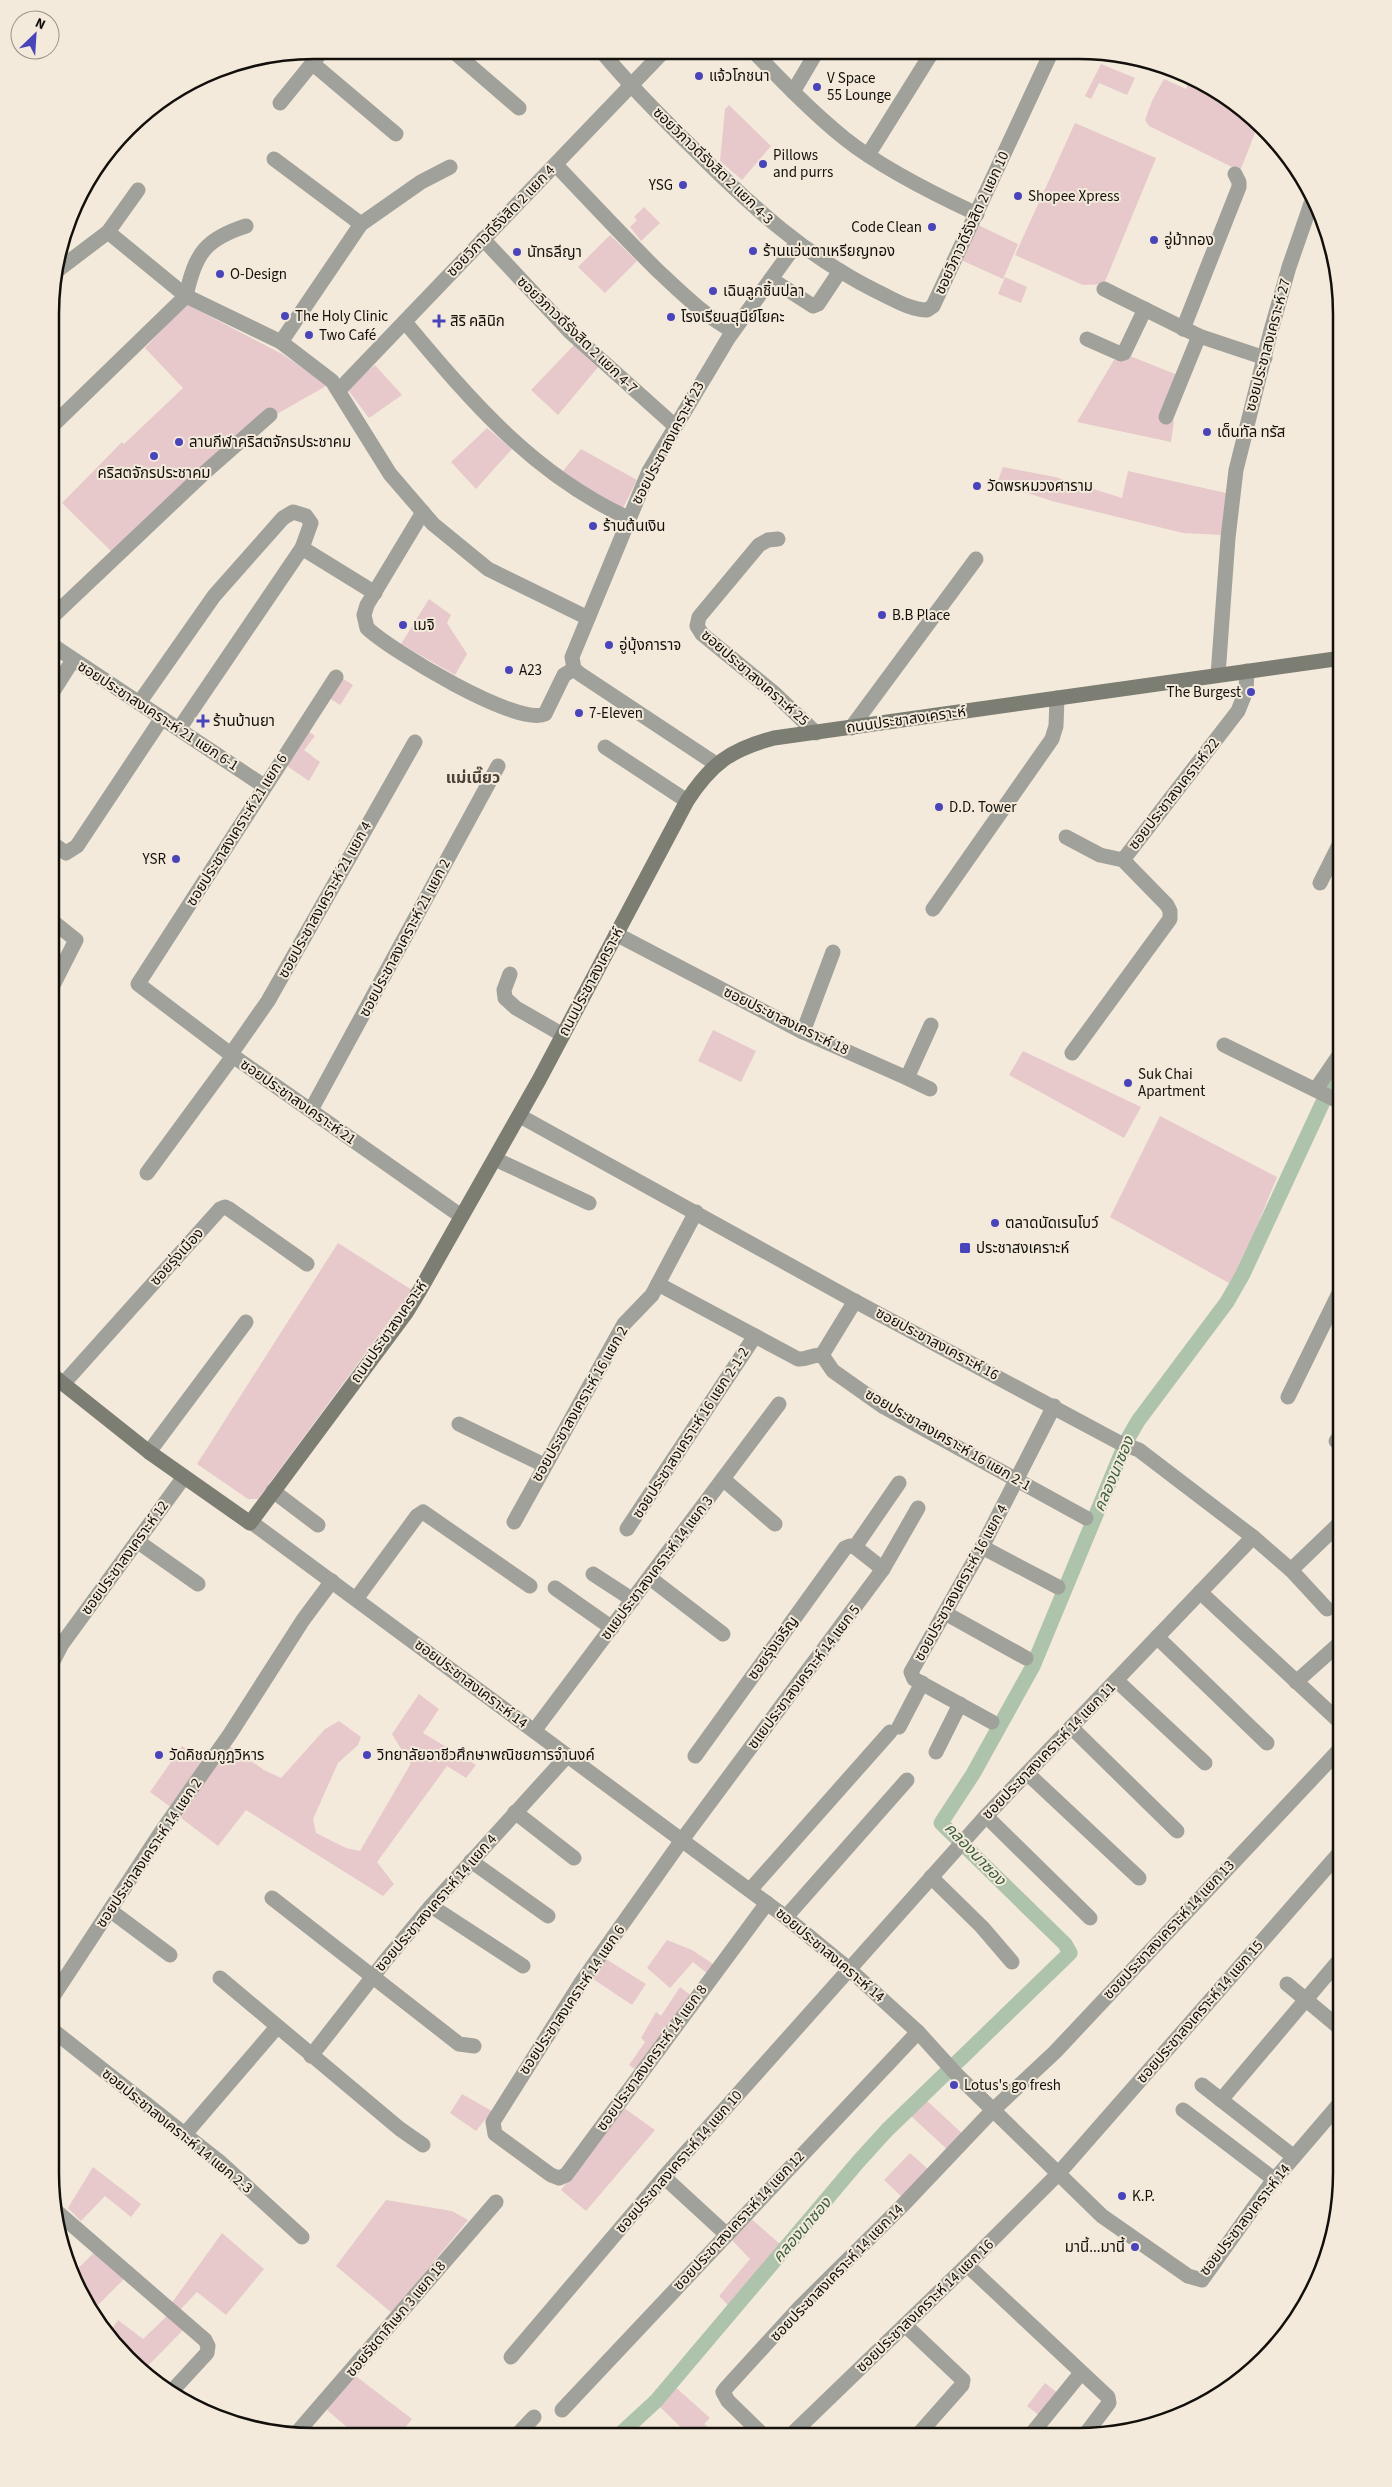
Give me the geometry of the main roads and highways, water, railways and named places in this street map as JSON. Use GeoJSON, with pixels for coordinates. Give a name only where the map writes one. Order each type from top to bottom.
{"type":"FeatureCollection","features":[{"type":"Feature","properties":{"kind":"main road","name":"ถนนประชาสงเคราะห์"},"geometry":{"type":"LineString","coordinates":[[59,1381],[149,1452],[250,1523],[406,1312],[520,1116],[686,801],[716,764],[737,750],[756,743],[816,732],[1333,659]]}},
{"type":"Feature","properties":{"kind":"waterway","name":"คลองนาซอง"},"geometry":{"type":"LineString","coordinates":[[627,2428],[656,2401],[887,2130],[1070,1953],[1065,1944],[941,1823],[973,1774],[1033,1666],[1127,1440],[1138,1421],[1227,1302],[1243,1274],[1322,1104]]}},
{"type":"Feature","properties":{"kind":"place","name":"แจ้วโภชนา"},"geometry":{"type":"Point","coordinates":[699,76]}},
{"type":"Feature","properties":{"kind":"place","name":"V Space 55 Lounge"},"geometry":{"type":"Point","coordinates":[817,87]}},
{"type":"Feature","properties":{"kind":"place","name":"Pillows and purrs"},"geometry":{"type":"Point","coordinates":[763,164]}},
{"type":"Feature","properties":{"kind":"place","name":"YSG"},"geometry":{"type":"Point","coordinates":[683,185]}},
{"type":"Feature","properties":{"kind":"place","name":"Shopee Xpress"},"geometry":{"type":"Point","coordinates":[1018,196]}},
{"type":"Feature","properties":{"kind":"place","name":"Code Clean"},"geometry":{"type":"Point","coordinates":[932,227]}},
{"type":"Feature","properties":{"kind":"place","name":"อู่ม้าทอง"},"geometry":{"type":"Point","coordinates":[1154,240]}},
{"type":"Feature","properties":{"kind":"place","name":"ร้านแว่นตาเหรียญทอง"},"geometry":{"type":"Point","coordinates":[753,251]}},
{"type":"Feature","properties":{"kind":"place","name":"นัทธลีญา"},"geometry":{"type":"Point","coordinates":[517,252]}},
{"type":"Feature","properties":{"kind":"place","name":"O-Design"},"geometry":{"type":"Point","coordinates":[220,274]}},
{"type":"Feature","properties":{"kind":"place","name":"เฉินลูกชิ้นปลา"},"geometry":{"type":"Point","coordinates":[713,291]}},
{"type":"Feature","properties":{"kind":"place","name":"The Holy Clinic"},"geometry":{"type":"Point","coordinates":[285,316]}},
{"type":"Feature","properties":{"kind":"place","name":"โรงเรียนสุนีย์โยคะ"},"geometry":{"type":"Point","coordinates":[671,317]}},
{"type":"Feature","properties":{"kind":"place","name":"สิริ คลินิก"},"geometry":{"type":"Point","coordinates":[439,321]}},
{"type":"Feature","properties":{"kind":"place","name":"Two Café"},"geometry":{"type":"Point","coordinates":[309,335]}},
{"type":"Feature","properties":{"kind":"place","name":"เด็นทัล ทรัส"},"geometry":{"type":"Point","coordinates":[1207,432]}},
{"type":"Feature","properties":{"kind":"place","name":"ลานกีฬาคริสตจักรประชาคม"},"geometry":{"type":"Point","coordinates":[179,442]}},
{"type":"Feature","properties":{"kind":"place","name":"คริสตจักรประชาคม"},"geometry":{"type":"Point","coordinates":[154,456]}},
{"type":"Feature","properties":{"kind":"place","name":"วัดพรหมวงศาราม"},"geometry":{"type":"Point","coordinates":[977,486]}},
{"type":"Feature","properties":{"kind":"place","name":"ร้านต้นเงิน"},"geometry":{"type":"Point","coordinates":[593,526]}},
{"type":"Feature","properties":{"kind":"place","name":"B.B Place"},"geometry":{"type":"Point","coordinates":[882,615]}},
{"type":"Feature","properties":{"kind":"place","name":"เมจิ"},"geometry":{"type":"Point","coordinates":[403,625]}},
{"type":"Feature","properties":{"kind":"place","name":"อู่บุ้งการาจ"},"geometry":{"type":"Point","coordinates":[609,645]}},
{"type":"Feature","properties":{"kind":"place","name":"A23"},"geometry":{"type":"Point","coordinates":[509,670]}},
{"type":"Feature","properties":{"kind":"place","name":"The Burgest"},"geometry":{"type":"Point","coordinates":[1251,692]}},
{"type":"Feature","properties":{"kind":"place","name":"7-Eleven"},"geometry":{"type":"Point","coordinates":[579,713]}},
{"type":"Feature","properties":{"kind":"place","name":"ร้านบ้านยา"},"geometry":{"type":"Point","coordinates":[203,721]}},
{"type":"Feature","properties":{"kind":"place","name":"D.D. Tower"},"geometry":{"type":"Point","coordinates":[939,807]}},
{"type":"Feature","properties":{"kind":"place","name":"YSR"},"geometry":{"type":"Point","coordinates":[176,859]}},
{"type":"Feature","properties":{"kind":"place","name":"Suk Chai Apartment"},"geometry":{"type":"Point","coordinates":[1128,1083]}},
{"type":"Feature","properties":{"kind":"place","name":"ตลาดนัดเรนโบว์"},"geometry":{"type":"Point","coordinates":[995,1223]}},
{"type":"Feature","properties":{"kind":"place","name":"ประชาสงเคราะห์"},"geometry":{"type":"Point","coordinates":[965,1248]}},
{"type":"Feature","properties":{"kind":"place","name":"วัดคิชฌกูฎวิหาร"},"geometry":{"type":"Point","coordinates":[159,1755]}},
{"type":"Feature","properties":{"kind":"place","name":"วิทยาลัยอาชีวศึกษาพณิชยการจำนงค์"},"geometry":{"type":"Point","coordinates":[367,1755]}},
{"type":"Feature","properties":{"kind":"place","name":"Lotus's go fresh"},"geometry":{"type":"Point","coordinates":[954,2085]}},
{"type":"Feature","properties":{"kind":"place","name":"K.P."},"geometry":{"type":"Point","coordinates":[1122,2196]}},
{"type":"Feature","properties":{"kind":"place","name":"มานี้...มานี้"},"geometry":{"type":"Point","coordinates":[1135,2247]}},
{"type":"Feature","properties":{"kind":"district","name":"แม่เนี๊ยว"},"geometry":{"type":"Point","coordinates":[473,778]}}]}
